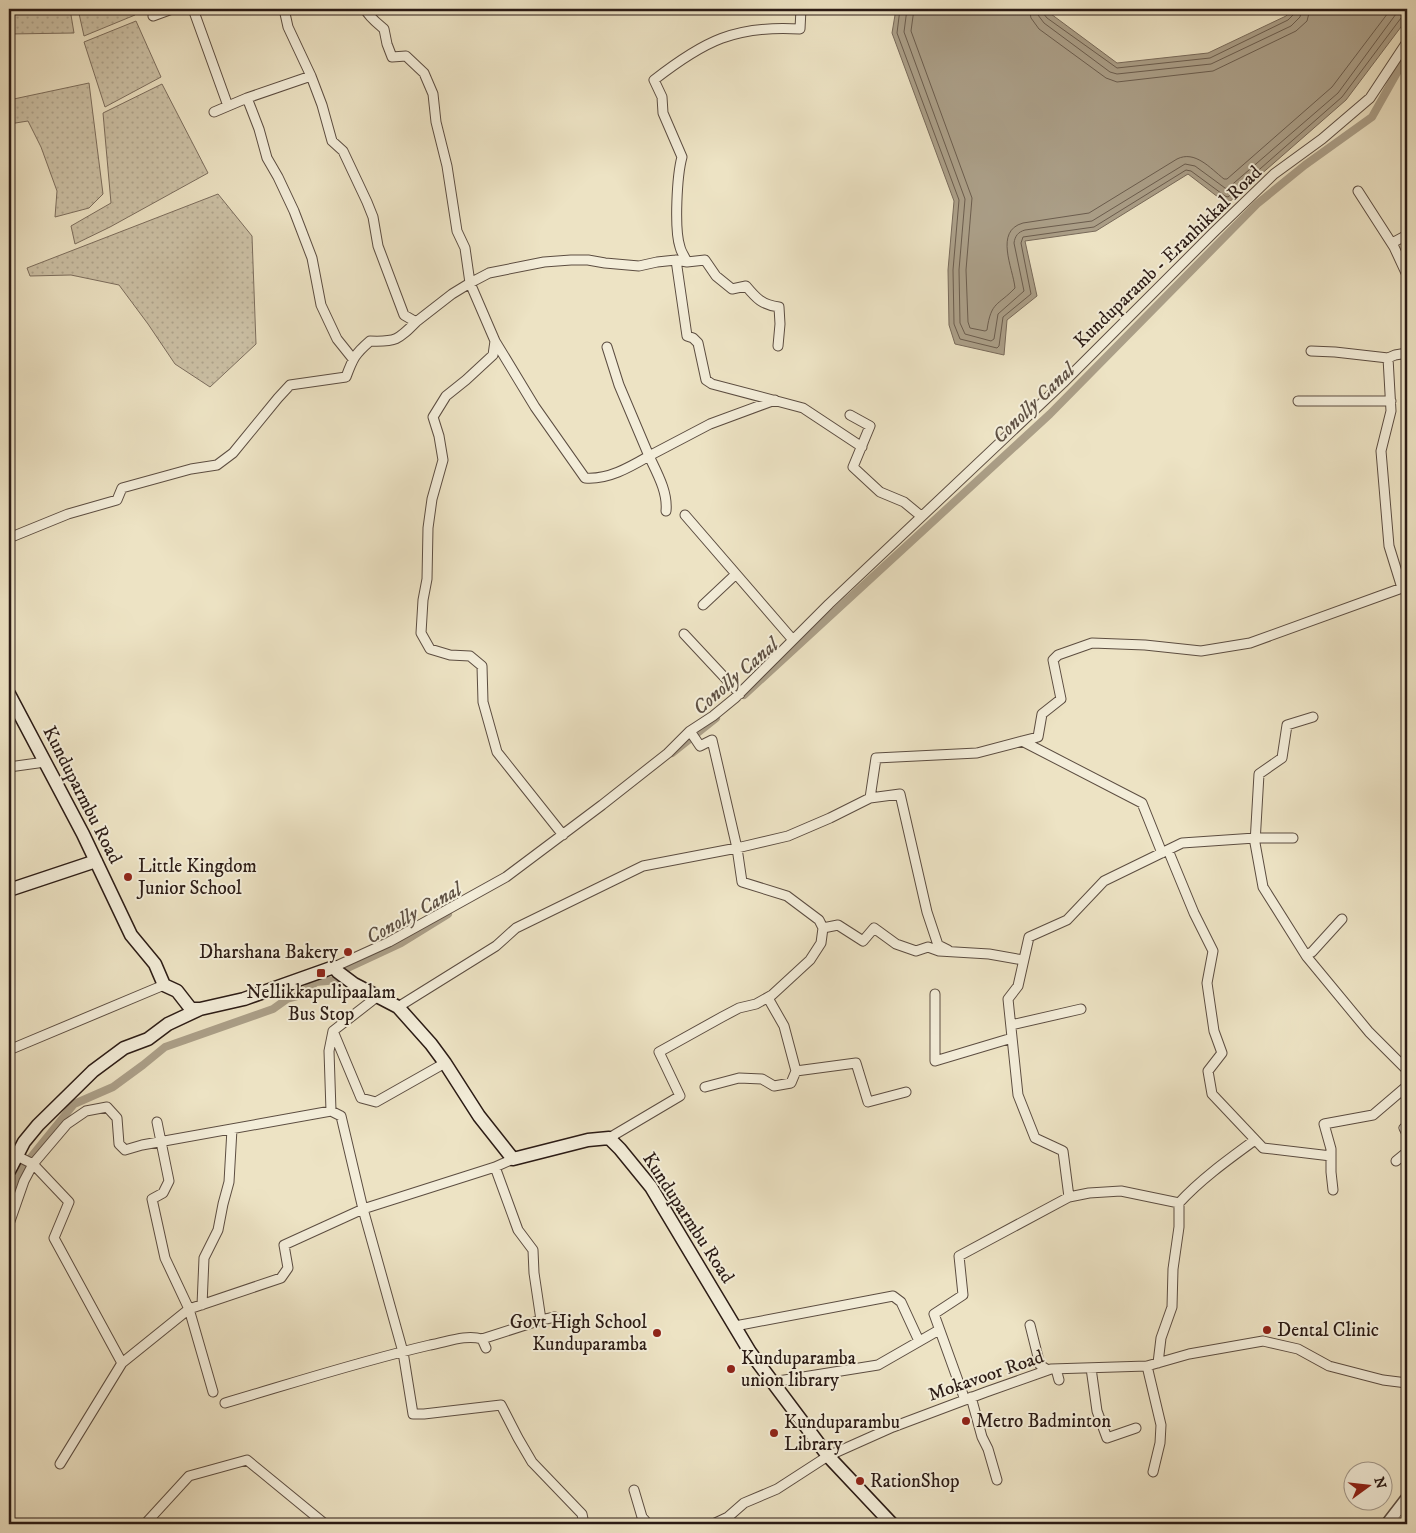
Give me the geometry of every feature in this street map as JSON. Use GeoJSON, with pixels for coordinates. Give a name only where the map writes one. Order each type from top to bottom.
{"type":"FeatureCollection","features":[{"type":"Feature","properties":{"kind":"highway"},"geometry":{"type":"LineString","coordinates":[[1403,1524],[1407,1519]]}},
{"type":"Feature","properties":{"kind":"main road","name":"Kunduparmbu Road"},"geometry":{"type":"LineString","coordinates":[[9,694],[96,861],[131,935],[155,964],[164,985],[177,991],[191,1009],[200,1009]]}},
{"type":"Feature","properties":{"kind":"main road"},"geometry":{"type":"LineString","coordinates":[[9,890],[96,861]]}},
{"type":"Feature","properties":{"kind":"main road"},"geometry":{"type":"LineString","coordinates":[[9,1171],[24,1142],[38,1125],[93,1071],[124,1048],[148,1039],[168,1024],[200,1009],[244,999],[339,972],[361,988],[398,1006],[431,1044],[479,1116],[513,1159],[588,1140],[609,1138]]}},
{"type":"Feature","properties":{"kind":"main road","name":"Kunduparmbu Road"},"geometry":{"type":"LineString","coordinates":[[609,1138],[651,1187],[750,1352],[828,1456],[892,1524]]}},
{"type":"Feature","properties":{"kind":"street"},"geometry":{"type":"LineString","coordinates":[[152,16],[172,9]]}},
{"type":"Feature","properties":{"kind":"street"},"geometry":{"type":"LineString","coordinates":[[193,9],[228,106]]}},
{"type":"Feature","properties":{"kind":"street"},"geometry":{"type":"LineString","coordinates":[[284,9],[288,27],[311,76],[322,105],[332,141],[343,151],[373,217],[378,246],[404,316],[416,322]]}},
{"type":"Feature","properties":{"kind":"street"},"geometry":{"type":"LineString","coordinates":[[366,9],[373,20],[384,29],[386,44],[392,57],[406,56],[424,73],[434,94],[436,122],[447,166],[448,181],[454,202],[458,230],[465,248],[470,283],[495,341],[535,407],[585,478],[594,479],[629,468],[710,424],[775,400]]}},
{"type":"Feature","properties":{"kind":"street"},"geometry":{"type":"LineString","coordinates":[[687,262],[680,247],[677,217],[679,169],[682,157],[663,113],[662,98],[654,80],[677,62],[710,42],[727,36],[756,29],[800,29],[802,9]]}},
{"type":"Feature","properties":{"kind":"street","name":"Kunduparamb - Eranhikkal Road"},"geometry":{"type":"LineString","coordinates":[[339,972],[506,877],[668,753],[691,732],[740,694],[793,640],[1063,383],[1274,174],[1322,140],[1370,98],[1407,42]]}},
{"type":"Feature","properties":{"kind":"street"},"geometry":{"type":"LineString","coordinates":[[214,112],[247,98],[311,76]]}},
{"type":"Feature","properties":{"kind":"street"},"geometry":{"type":"LineString","coordinates":[[247,98],[259,129],[267,158],[294,211],[312,258],[321,304],[337,339],[353,359]]}},
{"type":"Feature","properties":{"kind":"street"},"geometry":{"type":"LineString","coordinates":[[1358,191],[1392,243],[1407,275]]}},
{"type":"Feature","properties":{"kind":"street"},"geometry":{"type":"LineString","coordinates":[[1392,243],[1407,236]]}},
{"type":"Feature","properties":{"kind":"street"},"geometry":{"type":"LineString","coordinates":[[9,538],[68,514],[117,500],[122,488],[191,469],[217,465],[233,453],[290,385],[346,377],[357,352],[370,341],[389,342],[401,337],[438,304],[489,273],[544,262],[588,260],[605,264],[639,266],[676,260],[687,262],[705,260],[716,276],[732,289],[746,286],[758,300],[770,306],[779,307],[778,346]]}},
{"type":"Feature","properties":{"kind":"street"},"geometry":{"type":"LineString","coordinates":[[676,260],[688,336],[698,343],[706,380],[712,384],[803,408],[862,447]]}},
{"type":"Feature","properties":{"kind":"street"},"geometry":{"type":"LineString","coordinates":[[495,341],[493,355],[446,396],[433,417],[439,436],[443,460],[432,499],[428,528],[427,579],[423,600],[421,633],[430,648],[450,655],[470,656],[482,666],[483,702],[497,752],[563,835]]}},
{"type":"Feature","properties":{"kind":"street"},"geometry":{"type":"LineString","coordinates":[[607,347],[619,385],[667,502],[666,511]]}},
{"type":"Feature","properties":{"kind":"street"},"geometry":{"type":"LineString","coordinates":[[1311,351],[1388,358],[1395,354],[1407,353]]}},
{"type":"Feature","properties":{"kind":"street"},"geometry":{"type":"LineString","coordinates":[[870,798],[876,758],[977,753],[1038,738],[1042,714],[1061,699],[1053,660],[1058,655],[1092,643],[1145,645],[1201,651],[1250,643],[1405,588],[1389,546],[1380,451],[1391,411],[1388,358]]}},
{"type":"Feature","properties":{"kind":"street"},"geometry":{"type":"LineString","coordinates":[[1298,401],[1391,402]]}},
{"type":"Feature","properties":{"kind":"street"},"geometry":{"type":"LineString","coordinates":[[850,415],[870,426],[853,467],[880,492],[904,502],[922,516]]}},
{"type":"Feature","properties":{"kind":"street"},"geometry":{"type":"LineString","coordinates":[[685,515],[793,640]]}},
{"type":"Feature","properties":{"kind":"street"},"geometry":{"type":"LineString","coordinates":[[702,604],[736,574]]}},
{"type":"Feature","properties":{"kind":"street"},"geometry":{"type":"LineString","coordinates":[[684,634],[740,694]]}},
{"type":"Feature","properties":{"kind":"street"},"geometry":{"type":"LineString","coordinates":[[1313,717],[1287,726],[1282,758],[1260,774],[1255,843],[1264,887],[1306,955],[1369,1032],[1407,1070]]}},
{"type":"Feature","properties":{"kind":"street"},"geometry":{"type":"LineString","coordinates":[[609,1138],[680,1096],[659,1052],[722,1016],[768,998],[810,960],[821,943],[823,928],[818,920],[787,896],[742,882],[712,740],[700,746],[691,732]]}},
{"type":"Feature","properties":{"kind":"street"},"geometry":{"type":"LineString","coordinates":[[1022,742],[1142,803],[1213,951],[1207,983],[1214,1030],[1222,1053],[1208,1070],[1212,1094],[1263,1148],[1331,1156]]}},
{"type":"Feature","properties":{"kind":"street"},"geometry":{"type":"LineString","coordinates":[[9,767],[45,762]]}},
{"type":"Feature","properties":{"kind":"street"},"geometry":{"type":"LineString","coordinates":[[398,1006],[496,946],[516,928],[644,866],[788,836],[870,798],[900,794],[927,912],[938,945],[951,951]]}},
{"type":"Feature","properties":{"kind":"street"},"geometry":{"type":"LineString","coordinates":[[1070,1197],[1063,1151],[1035,1138],[1018,1095],[1008,999],[1018,986],[1029,937],[1067,920],[1104,880],[1182,843],[1255,838],[1293,838]]}},
{"type":"Feature","properties":{"kind":"street"},"geometry":{"type":"LineString","coordinates":[[1306,955],[1312,952],[1342,919]]}},
{"type":"Feature","properties":{"kind":"street"},"geometry":{"type":"LineString","coordinates":[[823,928],[838,924],[863,941],[874,928],[896,944],[916,950],[928,947],[939,951],[989,954],[1024,960]]}},
{"type":"Feature","properties":{"kind":"street"},"geometry":{"type":"LineString","coordinates":[[9,1050],[164,985]]}},
{"type":"Feature","properties":{"kind":"street"},"geometry":{"type":"LineString","coordinates":[[935,994],[935,1061],[1012,1038]]}},
{"type":"Feature","properties":{"kind":"street"},"geometry":{"type":"LineString","coordinates":[[331,1111],[329,1051],[334,1031],[378,996]]}},
{"type":"Feature","properties":{"kind":"street"},"geometry":{"type":"LineString","coordinates":[[705,1086],[739,1078],[762,1079],[774,1086],[791,1083],[796,1071],[784,1026],[768,998]]}},
{"type":"Feature","properties":{"kind":"street"},"geometry":{"type":"LineString","coordinates":[[1011,1026],[1081,1009]]}},
{"type":"Feature","properties":{"kind":"street"},"geometry":{"type":"LineString","coordinates":[[334,1031],[362,1098],[376,1102],[445,1063]]}},
{"type":"Feature","properties":{"kind":"street"},"geometry":{"type":"LineString","coordinates":[[796,1071],[856,1063],[868,1102],[906,1092]]}},
{"type":"Feature","properties":{"kind":"street"},"geometry":{"type":"LineString","coordinates":[[1333,1190],[1331,1172],[1332,1149],[1324,1124],[1373,1115],[1407,1086]]}},
{"type":"Feature","properties":{"kind":"street"},"geometry":{"type":"LineString","coordinates":[[9,1224],[24,1181],[33,1164],[67,1124],[86,1110],[107,1107],[117,1118],[119,1144],[124,1150],[331,1111],[341,1116],[363,1210],[403,1352],[413,1414],[502,1405],[532,1462],[582,1514],[584,1524]]}},
{"type":"Feature","properties":{"kind":"street"},"geometry":{"type":"LineString","coordinates":[[158,1122],[169,1181],[162,1193],[152,1198],[165,1258],[189,1309],[213,1392]]}},
{"type":"Feature","properties":{"kind":"street"},"geometry":{"type":"LineString","coordinates":[[1407,1126],[1404,1128],[1407,1134]]}},
{"type":"Feature","properties":{"kind":"street"},"geometry":{"type":"LineString","coordinates":[[202,1305],[204,1258],[218,1230],[222,1204],[229,1182],[232,1129]]}},
{"type":"Feature","properties":{"kind":"street"},"geometry":{"type":"LineString","coordinates":[[1158,1363],[1161,1338],[1172,1307],[1173,1269],[1179,1227],[1179,1203],[1225,1162],[1255,1140]]}},
{"type":"Feature","properties":{"kind":"street"},"geometry":{"type":"LineString","coordinates":[[1396,1161],[1407,1152]]}},
{"type":"Feature","properties":{"kind":"street"},"geometry":{"type":"LineString","coordinates":[[17,1156],[33,1164],[69,1202],[54,1238],[122,1363]]}},
{"type":"Feature","properties":{"kind":"street"},"geometry":{"type":"LineString","coordinates":[[60,1464],[122,1363],[189,1309],[281,1278],[288,1268],[284,1245],[363,1210],[495,1167],[513,1159]]}},
{"type":"Feature","properties":{"kind":"street"},"geometry":{"type":"LineString","coordinates":[[495,1167],[518,1230],[533,1250],[534,1273],[541,1320]]}},
{"type":"Feature","properties":{"kind":"street"},"geometry":{"type":"LineString","coordinates":[[997,1480],[988,1449],[934,1314],[963,1296],[959,1256],[1070,1197],[1089,1193],[1121,1191],[1179,1203]]}},
{"type":"Feature","properties":{"kind":"street"},"geometry":{"type":"LineString","coordinates":[[735,1326],[892,1296],[901,1302],[919,1341]]}},
{"type":"Feature","properties":{"kind":"street"},"geometry":{"type":"LineString","coordinates":[[225,1403],[403,1352],[459,1339],[475,1337],[484,1344],[541,1320],[554,1317]]}},
{"type":"Feature","properties":{"kind":"street"},"geometry":{"type":"LineString","coordinates":[[1030,1325],[1040,1365],[1052,1370],[1059,1380]]}},
{"type":"Feature","properties":{"kind":"street"},"geometry":{"type":"LineString","coordinates":[[772,1382],[878,1365],[939,1330]]}},
{"type":"Feature","properties":{"kind":"street","name":"Mokavoor Road"},"geometry":{"type":"LineString","coordinates":[[713,1524],[728,1517],[744,1503],[777,1490],[828,1456],[893,1427],[968,1398],[1052,1370],[1147,1366],[1189,1354],[1264,1341],[1298,1349],[1329,1366],[1383,1380],[1407,1383]]}},
{"type":"Feature","properties":{"kind":"street"},"geometry":{"type":"LineString","coordinates":[[1147,1366],[1161,1425],[1160,1443],[1153,1472]]}},
{"type":"Feature","properties":{"kind":"street"},"geometry":{"type":"LineString","coordinates":[[1091,1368],[1097,1411],[1107,1438],[1136,1428]]}},
{"type":"Feature","properties":{"kind":"street"},"geometry":{"type":"LineString","coordinates":[[145,1524],[189,1476],[247,1460],[325,1524]]}},
{"type":"Feature","properties":{"kind":"street"},"geometry":{"type":"LineString","coordinates":[[634,1490],[642,1517],[648,1524]]}},
{"type":"Feature","properties":{"kind":"street"},"geometry":{"type":"LineString","coordinates":[[1387,1524],[1407,1498]]}},
{"type":"Feature","properties":{"kind":"shaded area"},"geometry":{"type":"Polygon","coordinates":[[[9,9],[70,9],[74,33],[9,34],[9,9]]]}},
{"type":"Feature","properties":{"kind":"shaded area"},"geometry":{"type":"Polygon","coordinates":[[[78,9],[138,9],[135,15],[84,36],[78,9]]]}},
{"type":"Feature","properties":{"kind":"shaded area"},"geometry":{"type":"Polygon","coordinates":[[[136,21],[161,77],[105,107],[84,42],[136,21]]]}},
{"type":"Feature","properties":{"kind":"shaded area"},"geometry":{"type":"Polygon","coordinates":[[[89,83],[103,194],[89,208],[55,217],[57,191],[41,147],[28,121],[9,124],[9,100],[89,83]]]}},
{"type":"Feature","properties":{"kind":"shaded area"},"geometry":{"type":"Polygon","coordinates":[[[162,84],[208,173],[75,244],[71,226],[111,203],[103,113],[162,84]]]}},
{"type":"Feature","properties":{"kind":"shaded area"},"geometry":{"type":"Polygon","coordinates":[[[218,194],[252,236],[256,344],[210,387],[175,364],[119,285],[71,275],[30,276],[27,268],[218,194]]]}},
{"type":"Feature","properties":{"kind":"water"},"geometry":{"type":"Polygon","coordinates":[[[896,9],[1046,9],[1117,63],[1208,53],[1286,16],[1293,9],[1407,9],[1407,19],[1346,100],[1227,204],[1188,174],[1096,231],[1025,241],[1037,296],[1007,320],[1004,355],[955,344],[949,325],[948,270],[954,201],[892,33],[896,9]]]}},
{"type":"Feature","properties":{"kind":"waterway","name":"Conolly Canal"},"geometry":{"type":"LineString","coordinates":[[744,695],[1050,414],[1257,204],[1305,165],[1372,117],[1407,55]]}},
{"type":"Feature","properties":{"kind":"waterway","name":"Conolly Canal"},"geometry":{"type":"LineString","coordinates":[[672,753],[716,718]]}},
{"type":"Feature","properties":{"kind":"waterway","name":"Conolly Canal"},"geometry":{"type":"LineString","coordinates":[[9,1201],[23,1167],[74,1104],[113,1087],[165,1047],[273,1009],[287,999],[298,996],[316,982],[338,980],[343,970],[401,943],[448,914]]}},
{"type":"Feature","properties":{"kind":"place","name":"Little Kingdom Junior School"},"geometry":{"type":"Point","coordinates":[128,877]}},
{"type":"Feature","properties":{"kind":"place","name":"Dharshana Bakery"},"geometry":{"type":"Point","coordinates":[348,952]}},
{"type":"Feature","properties":{"kind":"place","name":"Nellikkapulipaalam Bus Stop"},"geometry":{"type":"Point","coordinates":[321,973]}},
{"type":"Feature","properties":{"kind":"place","name":"Dental Clinic"},"geometry":{"type":"Point","coordinates":[1267,1330]}},
{"type":"Feature","properties":{"kind":"place","name":"Govt High School Kunduparamba"},"geometry":{"type":"Point","coordinates":[657,1333]}},
{"type":"Feature","properties":{"kind":"place","name":"Kunduparamba union library"},"geometry":{"type":"Point","coordinates":[731,1369]}},
{"type":"Feature","properties":{"kind":"place","name":"Metro Badminton"},"geometry":{"type":"Point","coordinates":[966,1421]}},
{"type":"Feature","properties":{"kind":"place","name":"Kunduparambu Library"},"geometry":{"type":"Point","coordinates":[774,1433]}},
{"type":"Feature","properties":{"kind":"place","name":"RationShop"},"geometry":{"type":"Point","coordinates":[860,1481]}}]}
